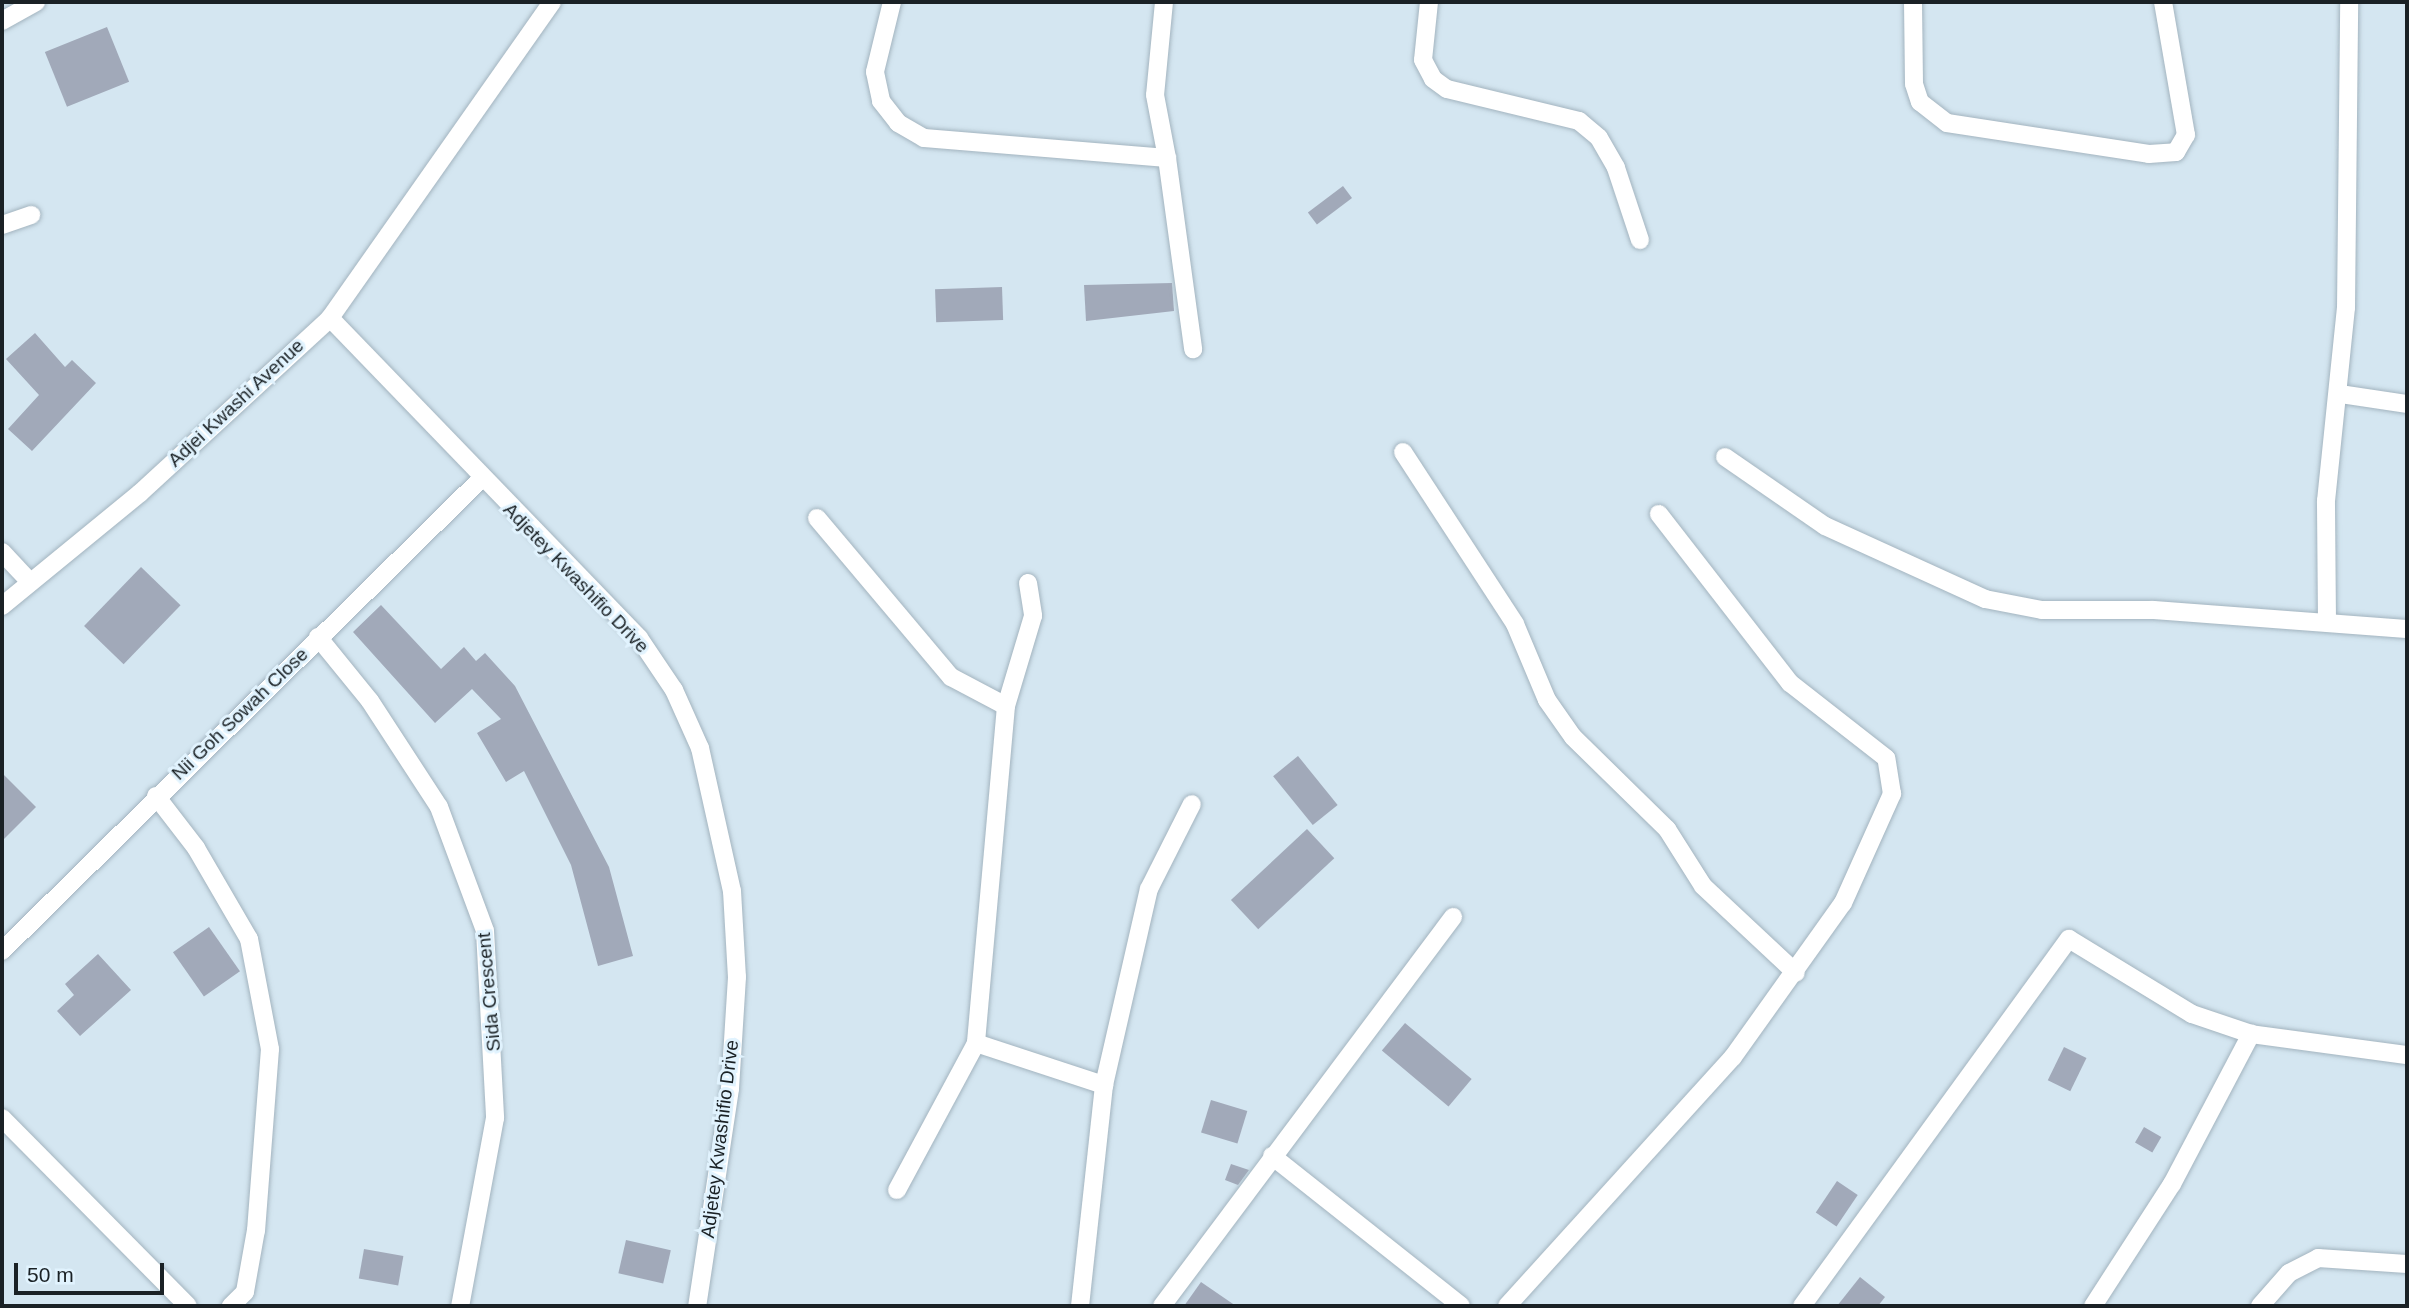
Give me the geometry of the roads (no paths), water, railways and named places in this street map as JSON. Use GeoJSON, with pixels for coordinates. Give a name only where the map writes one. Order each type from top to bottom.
{"type":"FeatureCollection","features":[{"type":"Feature","properties":{"kind":"street"},"geometry":{"type":"LineString","coordinates":[[2,21],[36,2]]}},
{"type":"Feature","properties":{"kind":"street","name":"Adjei Kwashi Avenue"},"geometry":{"type":"LineString","coordinates":[[2,606],[141,494],[330,318],[450,152],[552,2]]}},
{"type":"Feature","properties":{"kind":"street"},"geometry":{"type":"LineString","coordinates":[[892,2],[875,72],[880,100],[898,123],[925,138],[1167,158]]}},
{"type":"Feature","properties":{"kind":"street"},"geometry":{"type":"LineString","coordinates":[[1164,2],[1155,95],[1167,158],[1193,349]]}},
{"type":"Feature","properties":{"kind":"street"},"geometry":{"type":"LineString","coordinates":[[1429,2],[1423,60],[1433,79],[1447,89],[1579,121],[1599,138],[1616,168],[1640,240]]}},
{"type":"Feature","properties":{"kind":"street"},"geometry":{"type":"LineString","coordinates":[[1913,2],[1914,84],[1920,102],[1947,123],[2149,154],[2176,152],[2186,135],[2163,2]]}},
{"type":"Feature","properties":{"kind":"street"},"geometry":{"type":"LineString","coordinates":[[2327,621],[2326,501],[2340,394],[2349,2]]}},
{"type":"Feature","properties":{"kind":"street"},"geometry":{"type":"LineString","coordinates":[[2,225],[31,215]]}},
{"type":"Feature","properties":{"kind":"street","name":"Adjetey Kwashifio Drive"},"geometry":{"type":"LineString","coordinates":[[330,318],[480,480],[639,638],[700,748],[732,891],[737,977],[730,1089],[697,1306]]}},
{"type":"Feature","properties":{"kind":"street"},"geometry":{"type":"LineString","coordinates":[[2340,394],[2407,404]]}},
{"type":"Feature","properties":{"kind":"street"},"geometry":{"type":"LineString","coordinates":[[1403,452],[1509,615],[1547,700],[1573,737],[1667,829],[1703,887],[1796,973]]}},
{"type":"Feature","properties":{"kind":"street"},"geometry":{"type":"LineString","coordinates":[[1725,457],[1825,526],[1985,599],[2042,610],[2327,621],[2407,629]]}},
{"type":"Feature","properties":{"kind":"street","name":"Nii Goh Sowah Close"},"geometry":{"type":"LineString","coordinates":[[2,951],[156,796],[480,480]]}},
{"type":"Feature","properties":{"kind":"street"},"geometry":{"type":"LineString","coordinates":[[1507,1306],[1733,1057],[1796,973],[1843,903],[1892,794],[1892,775],[1867,737],[1790,683],[1659,514]]}},
{"type":"Feature","properties":{"kind":"street"},"geometry":{"type":"LineString","coordinates":[[817,518],[951,677],[1006,706]]}},
{"type":"Feature","properties":{"kind":"street"},"geometry":{"type":"LineString","coordinates":[[2,552],[30,582]]}},
{"type":"Feature","properties":{"kind":"street"},"geometry":{"type":"LineString","coordinates":[[897,1190],[976,1043],[1006,706],[1033,616],[1028,583]]}},
{"type":"Feature","properties":{"kind":"street","name":"Sida Crescent"},"geometry":{"type":"LineString","coordinates":[[318,637],[370,701],[439,807],[485,931],[495,1118],[460,1306]]}},
{"type":"Feature","properties":{"kind":"street"},"geometry":{"type":"LineString","coordinates":[[156,796],[196,848],[249,939],[270,1049],[256,1230],[245,1292],[231,1306]]}},
{"type":"Feature","properties":{"kind":"street"},"geometry":{"type":"LineString","coordinates":[[1080,1306],[1104,1085],[1149,889],[1192,804]]}},
{"type":"Feature","properties":{"kind":"street"},"geometry":{"type":"LineString","coordinates":[[1161,1306],[1453,917]]}},
{"type":"Feature","properties":{"kind":"street"},"geometry":{"type":"LineString","coordinates":[[1802,1306],[2060,943],[2080,941],[2192,1014],[2251,1034],[2407,1055]]}},
{"type":"Feature","properties":{"kind":"street"},"geometry":{"type":"LineString","coordinates":[[2093,1306],[2172,1184],[2251,1034]]}},
{"type":"Feature","properties":{"kind":"street"},"geometry":{"type":"LineString","coordinates":[[976,1043],[1104,1085]]}},
{"type":"Feature","properties":{"kind":"street"},"geometry":{"type":"LineString","coordinates":[[2,1118],[188,1306]]}},
{"type":"Feature","properties":{"kind":"street"},"geometry":{"type":"LineString","coordinates":[[1272,1156],[1461,1306]]}},
{"type":"Feature","properties":{"kind":"street"},"geometry":{"type":"LineString","coordinates":[[2260,1306],[2289,1273],[2318,1258],[2407,1264]]}}]}
